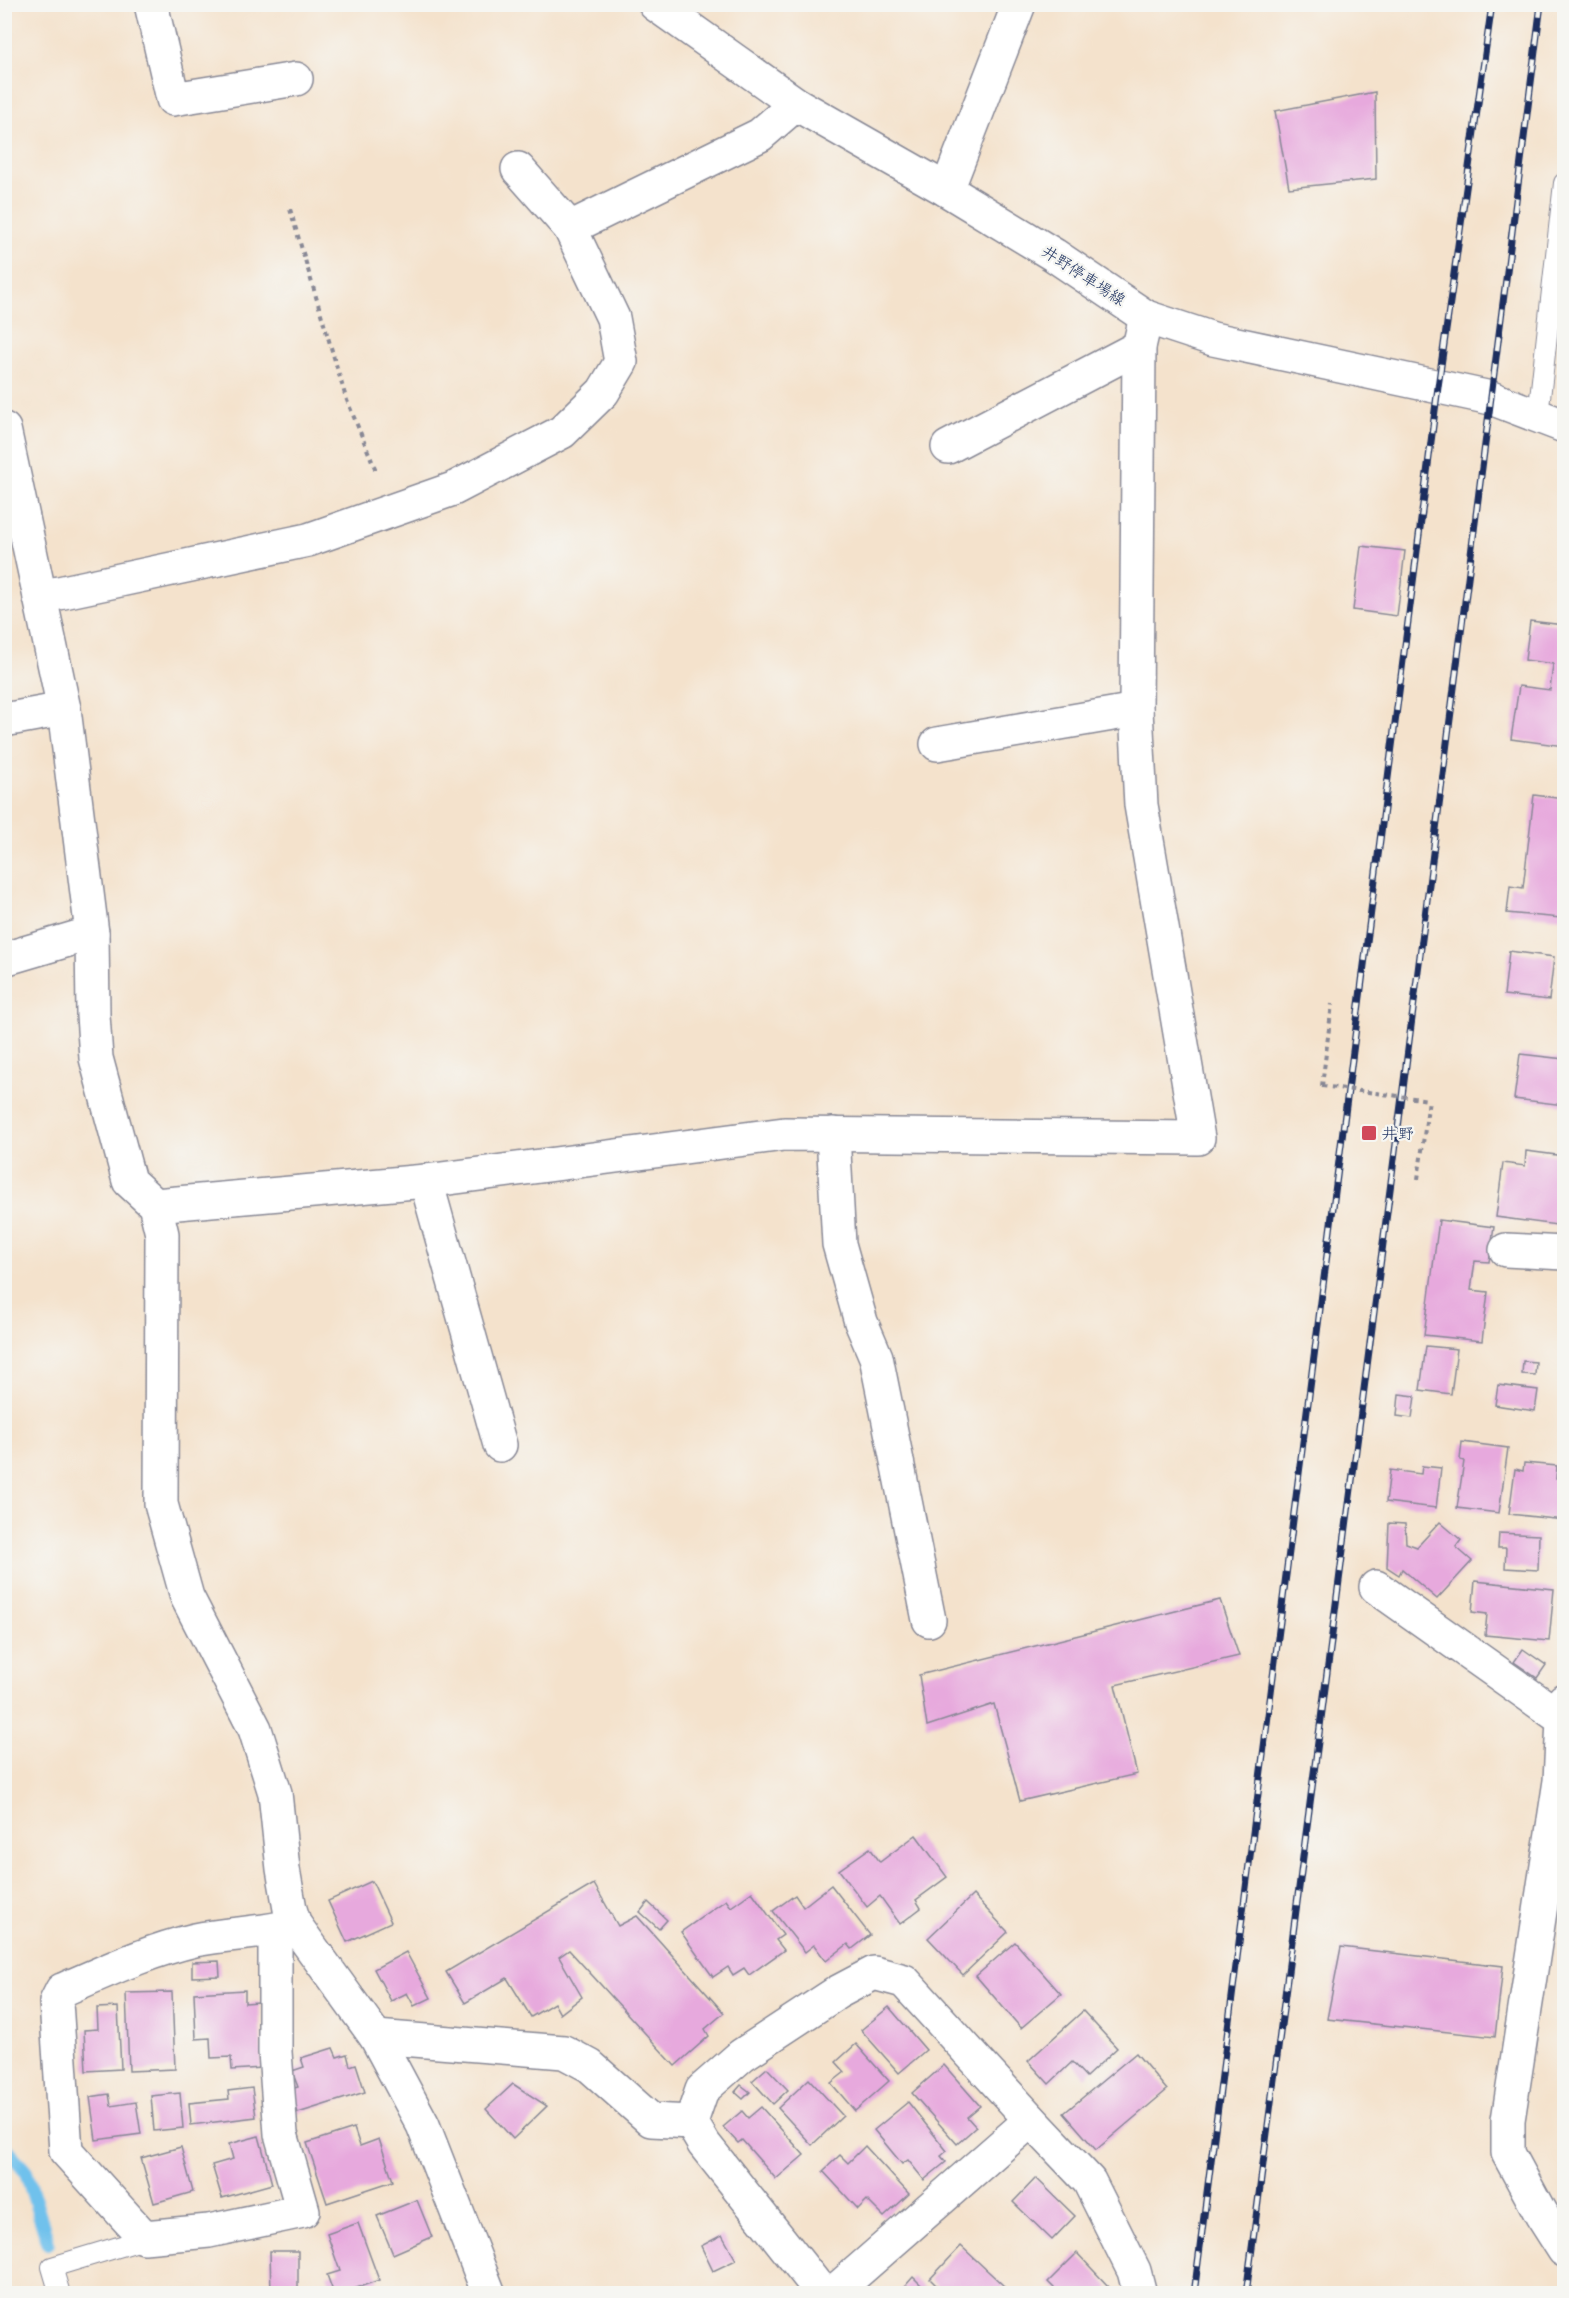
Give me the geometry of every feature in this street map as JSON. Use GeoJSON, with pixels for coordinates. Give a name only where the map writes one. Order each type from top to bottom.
{"type":"FeatureCollection","features":[{"type":"Feature","properties":{"kind":"street"},"geometry":{"type":"LineString","coordinates":[[151,4],[173,99],[296,79]]}},
{"type":"Feature","properties":{"kind":"street","name":"井野停車場線"},"geometry":{"type":"LineString","coordinates":[[655,4],[796,104],[947,189],[1054,255],[1143,332],[1213,339],[1491,398],[1551,421]]}},
{"type":"Feature","properties":{"kind":"street"},"geometry":{"type":"LineString","coordinates":[[947,189],[1019,4]]}},
{"type":"Feature","properties":{"kind":"street"},"geometry":{"type":"LineString","coordinates":[[570,228],[760,135],[796,104]]}},
{"type":"Feature","properties":{"kind":"street"},"geometry":{"type":"LineString","coordinates":[[40,597],[309,540],[453,489],[562,432],[603,392],[621,362],[613,318],[570,228],[518,170]]}},
{"type":"Feature","properties":{"kind":"street"},"geometry":{"type":"LineString","coordinates":[[948,447],[1143,332]]}},
{"type":"Feature","properties":{"kind":"street"},"geometry":{"type":"LineString","coordinates":[[155,1205],[426,1180],[784,1134],[1198,1138],[1141,805],[1136,710],[1143,332]]}},
{"type":"Feature","properties":{"kind":"street"},"geometry":{"type":"LineString","coordinates":[[4,429],[64,709],[92,933],[96,1058],[129,1180],[155,1205],[162,1234],[161,1504],[187,1598],[221,1661],[258,1739],[275,1793],[283,1869],[290,1909],[285,1927],[275,2052],[281,2134],[303,2211],[209,2231],[144,2237],[66,2151],[56,2002],[62,1990],[153,1951],[198,1940],[285,1927]]}},
{"type":"Feature","properties":{"kind":"street"},"geometry":{"type":"LineString","coordinates":[[4,720],[64,709]]}},
{"type":"Feature","properties":{"kind":"street"},"geometry":{"type":"LineString","coordinates":[[937,744],[1136,710]]}},
{"type":"Feature","properties":{"kind":"street"},"geometry":{"type":"LineString","coordinates":[[4,959],[92,933]]}},
{"type":"Feature","properties":{"kind":"street"},"geometry":{"type":"LineString","coordinates":[[832,1134],[839,1244],[861,1322],[876,1357],[929,1620]]}},
{"type":"Feature","properties":{"kind":"street"},"geometry":{"type":"LineString","coordinates":[[426,1180],[500,1445]]}},
{"type":"Feature","properties":{"kind":"street"},"geometry":{"type":"LineString","coordinates":[[1506,1250],[1564,1253]]}},
{"type":"Feature","properties":{"kind":"street"},"geometry":{"type":"LineString","coordinates":[[1376,1587],[1564,1712],[1560,1781],[1508,2120],[1508,2153],[1541,2214],[1564,2250]]}},
{"type":"Feature","properties":{"kind":"street"},"geometry":{"type":"LineString","coordinates":[[285,1927],[376,2037],[423,2125],[489,2294]]}},
{"type":"Feature","properties":{"kind":"street"},"geometry":{"type":"LineString","coordinates":[[823,2294],[704,2144],[691,2122],[702,2090],[742,2055],[838,1992],[874,1973],[904,1981],[1030,2120],[1089,2181],[1134,2271],[1140,2294]]}},
{"type":"Feature","properties":{"kind":"street"},"geometry":{"type":"LineString","coordinates":[[376,2037],[564,2052],[590,2066],[651,2120],[691,2122]]}},
{"type":"Feature","properties":{"kind":"street"},"geometry":{"type":"LineString","coordinates":[[832,2294],[1030,2120]]}},
{"type":"Feature","properties":{"kind":"lane"},"geometry":{"type":"LineString","coordinates":[[1551,421],[1564,183]]}},
{"type":"Feature","properties":{"kind":"lane"},"geometry":{"type":"LineString","coordinates":[[60,2294],[52,2266],[147,2238]]}},
{"type":"Feature","properties":{"kind":"path"},"geometry":{"type":"LineString","coordinates":[[290,209],[346,398],[393,511]]}},
{"type":"Feature","properties":{"kind":"path"},"geometry":{"type":"LineString","coordinates":[[1332,1004],[1322,1086],[1429,1100],[1418,1179]]}},
{"type":"Feature","properties":{"kind":"building"},"geometry":{"type":"Polygon","coordinates":[[[1375,92],[1376,179],[1289,188],[1275,111],[1375,92]]]}},
{"type":"Feature","properties":{"kind":"building"},"geometry":{"type":"Polygon","coordinates":[[[1361,546],[1405,551],[1397,616],[1353,610],[1361,546]]]}},
{"type":"Feature","properties":{"kind":"building"},"geometry":{"type":"Polygon","coordinates":[[[1530,621],[1564,625],[1564,746],[1511,739],[1519,686],[1550,690],[1553,664],[1525,660],[1530,621]]]}},
{"type":"Feature","properties":{"kind":"building"},"geometry":{"type":"Polygon","coordinates":[[[1534,795],[1564,799],[1564,885],[1561,918],[1507,913],[1510,886],[1523,888],[1534,795]]]}},
{"type":"Feature","properties":{"kind":"building"},"geometry":{"type":"Polygon","coordinates":[[[1509,951],[1554,957],[1549,1000],[1504,995],[1509,951]]]}},
{"type":"Feature","properties":{"kind":"building"},"geometry":{"type":"Polygon","coordinates":[[[1520,1054],[1564,1059],[1564,1105],[1514,1099],[1520,1054]]]}},
{"type":"Feature","properties":{"kind":"building"},"geometry":{"type":"Polygon","coordinates":[[[1526,1151],[1564,1156],[1564,1226],[1496,1217],[1503,1163],[1525,1166],[1526,1151]]]}},
{"type":"Feature","properties":{"kind":"building"},"geometry":{"type":"Polygon","coordinates":[[[1439,1220],[1494,1227],[1489,1262],[1475,1261],[1471,1290],[1488,1292],[1482,1341],[1424,1335],[1439,1220]]]}},
{"type":"Feature","properties":{"kind":"building"},"geometry":{"type":"Polygon","coordinates":[[[1426,1346],[1457,1349],[1451,1394],[1420,1390],[1426,1346]]]}},
{"type":"Feature","properties":{"kind":"building"},"geometry":{"type":"Polygon","coordinates":[[[1523,1361],[1536,1362],[1535,1375],[1522,1374],[1523,1361]]]}},
{"type":"Feature","properties":{"kind":"building"},"geometry":{"type":"Polygon","coordinates":[[[1498,1385],[1538,1390],[1535,1411],[1495,1405],[1498,1385]]]}},
{"type":"Feature","properties":{"kind":"building"},"geometry":{"type":"Polygon","coordinates":[[[1399,1394],[1415,1396],[1412,1418],[1397,1416],[1399,1394]]]}},
{"type":"Feature","properties":{"kind":"building"},"geometry":{"type":"Polygon","coordinates":[[[1462,1442],[1508,1448],[1499,1513],[1457,1508],[1464,1461],[1460,1460],[1462,1442]]]}},
{"type":"Feature","properties":{"kind":"building"},"geometry":{"type":"Polygon","coordinates":[[[1524,1463],[1557,1466],[1556,1479],[1564,1479],[1564,1520],[1509,1514],[1515,1469],[1523,1471],[1524,1463]]]}},
{"type":"Feature","properties":{"kind":"building"},"geometry":{"type":"Polygon","coordinates":[[[1422,1466],[1441,1468],[1436,1508],[1386,1502],[1390,1470],[1421,1474],[1422,1466]]]}},
{"type":"Feature","properties":{"kind":"building"},"geometry":{"type":"Polygon","coordinates":[[[1440,1522],[1461,1540],[1456,1547],[1472,1561],[1437,1599],[1402,1569],[1399,1575],[1387,1567],[1389,1523],[1405,1524],[1406,1543],[1417,1547],[1440,1522]]]}},
{"type":"Feature","properties":{"kind":"building"},"geometry":{"type":"Polygon","coordinates":[[[1499,1533],[1539,1535],[1538,1570],[1505,1568],[1506,1548],[1498,1548],[1499,1533]]]}},
{"type":"Feature","properties":{"kind":"building"},"geometry":{"type":"Polygon","coordinates":[[[1475,1581],[1554,1589],[1549,1641],[1485,1635],[1487,1614],[1472,1612],[1475,1581]]]}},
{"type":"Feature","properties":{"kind":"building"},"geometry":{"type":"Polygon","coordinates":[[[1220,1600],[1239,1656],[1115,1685],[1137,1774],[1020,1801],[994,1704],[927,1726],[919,1675],[1220,1600]]]}},
{"type":"Feature","properties":{"kind":"building"},"geometry":{"type":"Polygon","coordinates":[[[1523,1649],[1546,1665],[1537,1678],[1514,1662],[1523,1649]]]}},
{"type":"Feature","properties":{"kind":"building"},"geometry":{"type":"Polygon","coordinates":[[[916,1835],[947,1877],[916,1900],[921,1908],[900,1924],[880,1896],[867,1907],[839,1870],[870,1848],[880,1862],[916,1835]]]}},
{"type":"Feature","properties":{"kind":"building"},"geometry":{"type":"Polygon","coordinates":[[[372,1881],[391,1922],[347,1942],[328,1901],[372,1881]]]}},
{"type":"Feature","properties":{"kind":"building"},"geometry":{"type":"Polygon","coordinates":[[[594,1884],[618,1926],[637,1916],[724,2013],[705,2029],[709,2036],[675,2066],[569,1950],[559,1957],[582,1997],[560,2014],[554,2003],[531,2017],[507,1978],[465,2003],[446,1972],[594,1884]]]}},
{"type":"Feature","properties":{"kind":"building"},"geometry":{"type":"Polygon","coordinates":[[[831,1885],[870,1935],[852,1949],[848,1944],[826,1961],[814,1945],[805,1952],[773,1911],[795,1895],[803,1907],[831,1885]]]}},
{"type":"Feature","properties":{"kind":"building"},"geometry":{"type":"Polygon","coordinates":[[[752,1892],[783,1935],[776,1940],[784,1950],[749,1975],[744,1968],[733,1975],[728,1967],[713,1977],[681,1932],[726,1900],[731,1907],[752,1892]]]}},
{"type":"Feature","properties":{"kind":"building"},"geometry":{"type":"Polygon","coordinates":[[[973,1895],[1008,1932],[963,1975],[928,1938],[973,1895]]]}},
{"type":"Feature","properties":{"kind":"building"},"geometry":{"type":"Polygon","coordinates":[[[648,1902],[667,1920],[659,1929],[640,1912],[648,1902]]]}},
{"type":"Feature","properties":{"kind":"building"},"geometry":{"type":"Polygon","coordinates":[[[1015,1942],[1061,1994],[1021,2028],[976,1976],[1015,1942]]]}},
{"type":"Feature","properties":{"kind":"building"},"geometry":{"type":"Polygon","coordinates":[[[1341,1947],[1503,1966],[1495,2037],[1327,2019],[1341,1947]]]}},
{"type":"Feature","properties":{"kind":"building"},"geometry":{"type":"Polygon","coordinates":[[[406,1952],[431,1998],[414,2006],[407,1993],[391,2001],[374,1969],[406,1952]]]}},
{"type":"Feature","properties":{"kind":"building"},"geometry":{"type":"Polygon","coordinates":[[[219,1961],[220,1976],[192,1977],[192,1962],[219,1961]]]}},
{"type":"Feature","properties":{"kind":"building"},"geometry":{"type":"Polygon","coordinates":[[[245,1990],[245,2003],[259,2002],[262,2068],[232,2070],[231,2057],[211,2058],[210,2038],[196,2039],[194,1993],[245,1990]]]}},
{"type":"Feature","properties":{"kind":"building"},"geometry":{"type":"Polygon","coordinates":[[[172,1992],[175,2069],[129,2071],[126,1993],[172,1992]]]}},
{"type":"Feature","properties":{"kind":"building"},"geometry":{"type":"Polygon","coordinates":[[[118,2007],[121,2069],[86,2071],[84,2030],[98,2029],[97,2008],[118,2007]]]}},
{"type":"Feature","properties":{"kind":"building"},"geometry":{"type":"Polygon","coordinates":[[[889,2007],[926,2050],[899,2073],[861,2030],[889,2007]]]}},
{"type":"Feature","properties":{"kind":"building"},"geometry":{"type":"Polygon","coordinates":[[[1083,2011],[1117,2048],[1086,2077],[1072,2062],[1049,2084],[1028,2061],[1083,2011]]]}},
{"type":"Feature","properties":{"kind":"building"},"geometry":{"type":"Polygon","coordinates":[[[856,2044],[889,2081],[855,2111],[831,2083],[845,2072],[836,2062],[856,2044]]]}},
{"type":"Feature","properties":{"kind":"building"},"geometry":{"type":"Polygon","coordinates":[[[333,2048],[337,2057],[347,2054],[350,2066],[356,2064],[365,2092],[298,2113],[291,2089],[298,2087],[292,2071],[304,2067],[301,2058],[333,2048]]]}},
{"type":"Feature","properties":{"kind":"building"},"geometry":{"type":"Polygon","coordinates":[[[1136,2053],[1167,2090],[1096,2150],[1064,2113],[1136,2053]]]}},
{"type":"Feature","properties":{"kind":"building"},"geometry":{"type":"Polygon","coordinates":[[[944,2065],[980,2106],[967,2117],[976,2127],[957,2144],[912,2093],[944,2065]]]}},
{"type":"Feature","properties":{"kind":"building"},"geometry":{"type":"Polygon","coordinates":[[[767,2068],[788,2090],[773,2104],[752,2081],[767,2068]]]}},
{"type":"Feature","properties":{"kind":"building"},"geometry":{"type":"Polygon","coordinates":[[[809,2079],[843,2116],[812,2145],[778,2108],[809,2079]]]}},
{"type":"Feature","properties":{"kind":"building"},"geometry":{"type":"Polygon","coordinates":[[[513,2084],[547,2106],[513,2139],[486,2109],[513,2084]]]}},
{"type":"Feature","properties":{"kind":"building"},"geometry":{"type":"Polygon","coordinates":[[[741,2085],[750,2092],[743,2099],[735,2092],[741,2085]]]}},
{"type":"Feature","properties":{"kind":"building"},"geometry":{"type":"Polygon","coordinates":[[[252,2088],[256,2117],[191,2125],[189,2103],[229,2099],[228,2091],[252,2088]]]}},
{"type":"Feature","properties":{"kind":"building"},"geometry":{"type":"Polygon","coordinates":[[[180,2093],[183,2128],[154,2131],[151,2096],[180,2093]]]}},
{"type":"Feature","properties":{"kind":"building"},"geometry":{"type":"Polygon","coordinates":[[[109,2094],[111,2106],[136,2102],[141,2134],[96,2140],[90,2097],[109,2094]]]}},
{"type":"Feature","properties":{"kind":"building"},"geometry":{"type":"Polygon","coordinates":[[[908,2102],[947,2151],[941,2156],[946,2162],[924,2180],[908,2160],[902,2164],[874,2130],[908,2102]]]}},
{"type":"Feature","properties":{"kind":"building"},"geometry":{"type":"Polygon","coordinates":[[[761,2107],[804,2155],[776,2179],[742,2140],[738,2143],[723,2127],[742,2111],[748,2118],[761,2107]]]}},
{"type":"Feature","properties":{"kind":"building"},"geometry":{"type":"Polygon","coordinates":[[[354,2128],[360,2146],[379,2139],[393,2181],[327,2203],[307,2143],[354,2128]]]}},
{"type":"Feature","properties":{"kind":"building"},"geometry":{"type":"Polygon","coordinates":[[[259,2136],[272,2184],[222,2198],[212,2165],[233,2159],[229,2144],[259,2136]]]}},
{"type":"Feature","properties":{"kind":"building"},"geometry":{"type":"Polygon","coordinates":[[[865,2146],[909,2194],[884,2217],[867,2200],[858,2209],[823,2171],[840,2155],[848,2163],[865,2146]]]}},
{"type":"Feature","properties":{"kind":"building"},"geometry":{"type":"Polygon","coordinates":[[[181,2147],[193,2192],[154,2203],[141,2158],[181,2147]]]}},
{"type":"Feature","properties":{"kind":"building"},"geometry":{"type":"Polygon","coordinates":[[[1036,2178],[1075,2216],[1052,2240],[1013,2202],[1036,2178]]]}},
{"type":"Feature","properties":{"kind":"building"},"geometry":{"type":"Polygon","coordinates":[[[417,2200],[432,2237],[393,2254],[377,2216],[417,2200]]]}},
{"type":"Feature","properties":{"kind":"building"},"geometry":{"type":"Polygon","coordinates":[[[358,2223],[379,2280],[334,2294],[327,2275],[340,2271],[327,2234],[358,2223]]]}},
{"type":"Feature","properties":{"kind":"building"},"geometry":{"type":"Polygon","coordinates":[[[722,2235],[736,2260],[713,2271],[701,2246],[722,2235]]]}},
{"type":"Feature","properties":{"kind":"building"},"geometry":{"type":"Polygon","coordinates":[[[961,2246],[1004,2286],[997,2294],[945,2294],[930,2279],[961,2246]]]}},
{"type":"Feature","properties":{"kind":"building"},"geometry":{"type":"Polygon","coordinates":[[[270,2251],[298,2251],[298,2294],[271,2294],[270,2251]]]}},
{"type":"Feature","properties":{"kind":"building"},"geometry":{"type":"Polygon","coordinates":[[[1077,2253],[1109,2287],[1103,2294],[1060,2294],[1048,2282],[1077,2253]]]}},
{"type":"Feature","properties":{"kind":"building"},"geometry":{"type":"Polygon","coordinates":[[[913,2277],[930,2294],[898,2294],[913,2277]]]}},
{"type":"Feature","properties":{"kind":"waterway"},"geometry":{"type":"LineString","coordinates":[[4,2146],[26,2172],[48,2243]]}},
{"type":"Feature","properties":{"kind":"railway"},"geometry":{"type":"LineString","coordinates":[[1194,2294],[1438,387],[1492,4]]}},
{"type":"Feature","properties":{"kind":"railway"},"geometry":{"type":"LineString","coordinates":[[1246,2294],[1397,1136],[1541,4]]}},
{"type":"Feature","properties":{"kind":"place","name":"井野"},"geometry":{"type":"Point","coordinates":[1369,1133]}}]}
